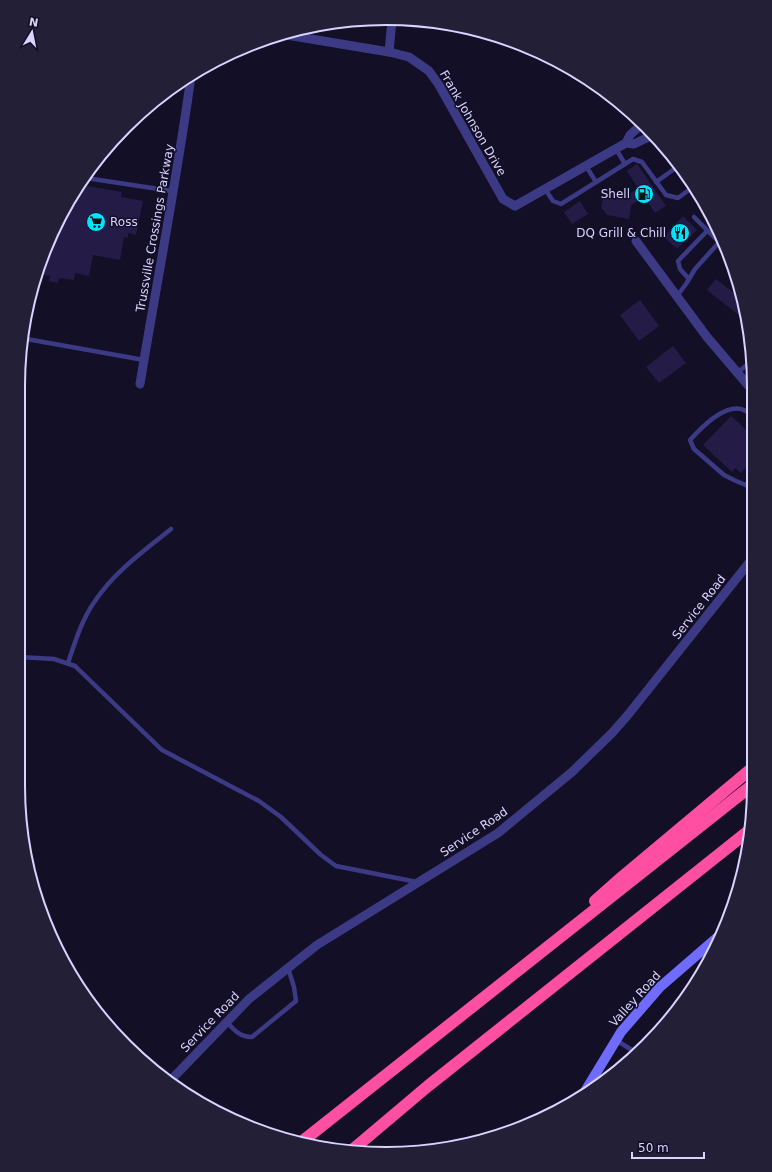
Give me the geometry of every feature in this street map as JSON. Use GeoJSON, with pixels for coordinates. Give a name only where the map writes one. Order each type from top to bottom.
{"type":"FeatureCollection","features":[{"type":"Feature","properties":{"kind":"highway"},"geometry":{"type":"LineString","coordinates":[[524,967],[622,876],[747,772]]}},
{"type":"Feature","properties":{"kind":"highway"},"geometry":{"type":"LineString","coordinates":[[307,1138],[747,789]]}},
{"type":"Feature","properties":{"kind":"highway"},"geometry":{"type":"LineString","coordinates":[[357,1146],[428,1086],[744,835]]}},
{"type":"Feature","properties":{"kind":"street"},"geometry":{"type":"LineString","coordinates":[[389,52],[392,25]]}},
{"type":"Feature","properties":{"kind":"street","name":"Frank Johnson Drive"},"geometry":{"type":"LineString","coordinates":[[295,37],[389,52],[409,58],[429,71],[439,85],[503,199],[515,206],[626,143],[630,135],[638,128]]}},
{"type":"Feature","properties":{"kind":"street","name":"Trussville Crossings Parkway"},"geometry":{"type":"LineString","coordinates":[[140,384],[172,191],[182,145],[190,83]]}},
{"type":"Feature","properties":{"kind":"street","name":"Frank Johnson Drive"},"geometry":{"type":"LineString","coordinates":[[626,143],[634,144],[647,138]]}},
{"type":"Feature","properties":{"kind":"street"},"geometry":{"type":"LineString","coordinates":[[636,241],[707,338],[747,384]]}},
{"type":"Feature","properties":{"kind":"street","name":"Service Road"},"geometry":{"type":"LineString","coordinates":[[173,1077],[249,999],[317,945],[498,833],[572,772],[627,716],[747,565]]}},
{"type":"Feature","properties":{"kind":"street","name":"Valley Road"},"geometry":{"type":"LineString","coordinates":[[589,1084],[621,1032],[660,987],[712,942]]}},
{"type":"Feature","properties":{"kind":"lane"},"geometry":{"type":"LineString","coordinates":[[616,149],[625,164]]}},
{"type":"Feature","properties":{"kind":"lane"},"geometry":{"type":"LineString","coordinates":[[545,189],[553,201],[561,204],[633,160],[642,162],[666,195],[678,198],[689,190]]}},
{"type":"Feature","properties":{"kind":"lane"},"geometry":{"type":"LineString","coordinates":[[586,166],[596,182]]}},
{"type":"Feature","properties":{"kind":"lane"},"geometry":{"type":"LineString","coordinates":[[656,182],[674,169]]}},
{"type":"Feature","properties":{"kind":"lane"},"geometry":{"type":"LineString","coordinates":[[91,179],[172,191]]}},
{"type":"Feature","properties":{"kind":"lane"},"geometry":{"type":"LineString","coordinates":[[694,217],[707,231],[715,237]]}},
{"type":"Feature","properties":{"kind":"lane"},"geometry":{"type":"LineString","coordinates":[[689,279],[680,270],[678,261],[707,231]]}},
{"type":"Feature","properties":{"kind":"lane"},"geometry":{"type":"LineString","coordinates":[[676,296],[695,269],[718,244]]}},
{"type":"Feature","properties":{"kind":"lane"},"geometry":{"type":"LineString","coordinates":[[28,339],[144,360]]}},
{"type":"Feature","properties":{"kind":"lane"},"geometry":{"type":"LineString","coordinates":[[737,373],[746,366]]}},
{"type":"Feature","properties":{"kind":"lane"},"geometry":{"type":"LineString","coordinates":[[746,485],[724,474],[694,449],[690,440],[706,424],[718,415],[727,411],[738,409],[747,412]]}},
{"type":"Feature","properties":{"kind":"lane"},"geometry":{"type":"LineString","coordinates":[[68,663],[75,641],[94,602],[110,582],[129,563],[171,529]]}},
{"type":"Feature","properties":{"kind":"lane"},"geometry":{"type":"LineString","coordinates":[[25,657],[54,659],[75,666],[162,750],[259,801],[281,817],[321,855],[336,866],[419,882]]}},
{"type":"Feature","properties":{"kind":"lane"},"geometry":{"type":"LineString","coordinates":[[227,1022],[234,1030],[245,1037],[252,1037],[296,1001],[294,987],[288,968]]}},
{"type":"Feature","properties":{"kind":"lane"},"geometry":{"type":"LineString","coordinates":[[616,1040],[632,1050]]}},
{"type":"Feature","properties":{"kind":"building","name":"Shell"},"geometry":{"type":"Polygon","coordinates":[[[637,164],[666,206],[655,213],[644,197],[631,205],[629,219],[607,215],[601,207],[605,191],[626,196],[638,188],[627,171],[637,164]]]}},
{"type":"Feature","properties":{"kind":"building"},"geometry":{"type":"Polygon","coordinates":[[[86,186],[122,192],[121,197],[143,201],[136,235],[128,233],[128,238],[124,237],[120,260],[93,255],[89,276],[75,273],[74,280],[59,278],[58,283],[49,281],[50,276],[43,275],[52,248],[73,205],[86,186]]]}},
{"type":"Feature","properties":{"kind":"building"},"geometry":{"type":"Polygon","coordinates":[[[580,201],[588,214],[572,224],[564,212],[580,201]]]}},
{"type":"Feature","properties":{"kind":"building","name":"DQ Grill & Chill"},"geometry":{"type":"Polygon","coordinates":[[[683,216],[697,230],[677,249],[664,237],[683,216]]]}},
{"type":"Feature","properties":{"kind":"building"},"geometry":{"type":"Polygon","coordinates":[[[716,279],[735,294],[740,316],[707,290],[716,279]]]}},
{"type":"Feature","properties":{"kind":"building"},"geometry":{"type":"Polygon","coordinates":[[[640,300],[659,326],[639,341],[620,315],[640,300]]]}},
{"type":"Feature","properties":{"kind":"building"},"geometry":{"type":"Polygon","coordinates":[[[673,346],[686,363],[659,383],[646,367],[673,346]]]}},
{"type":"Feature","properties":{"kind":"building"},"geometry":{"type":"Polygon","coordinates":[[[731,416],[747,431],[747,466],[741,473],[735,468],[732,472],[703,445],[731,416]]]}},
{"type":"Feature","properties":{"kind":"place","name":"Shell"},"geometry":{"type":"Point","coordinates":[644,194]}},
{"type":"Feature","properties":{"kind":"place","name":"Ross"},"geometry":{"type":"Point","coordinates":[96,222]}},
{"type":"Feature","properties":{"kind":"place","name":"DQ Grill & Chill"},"geometry":{"type":"Point","coordinates":[680,233]}}]}
